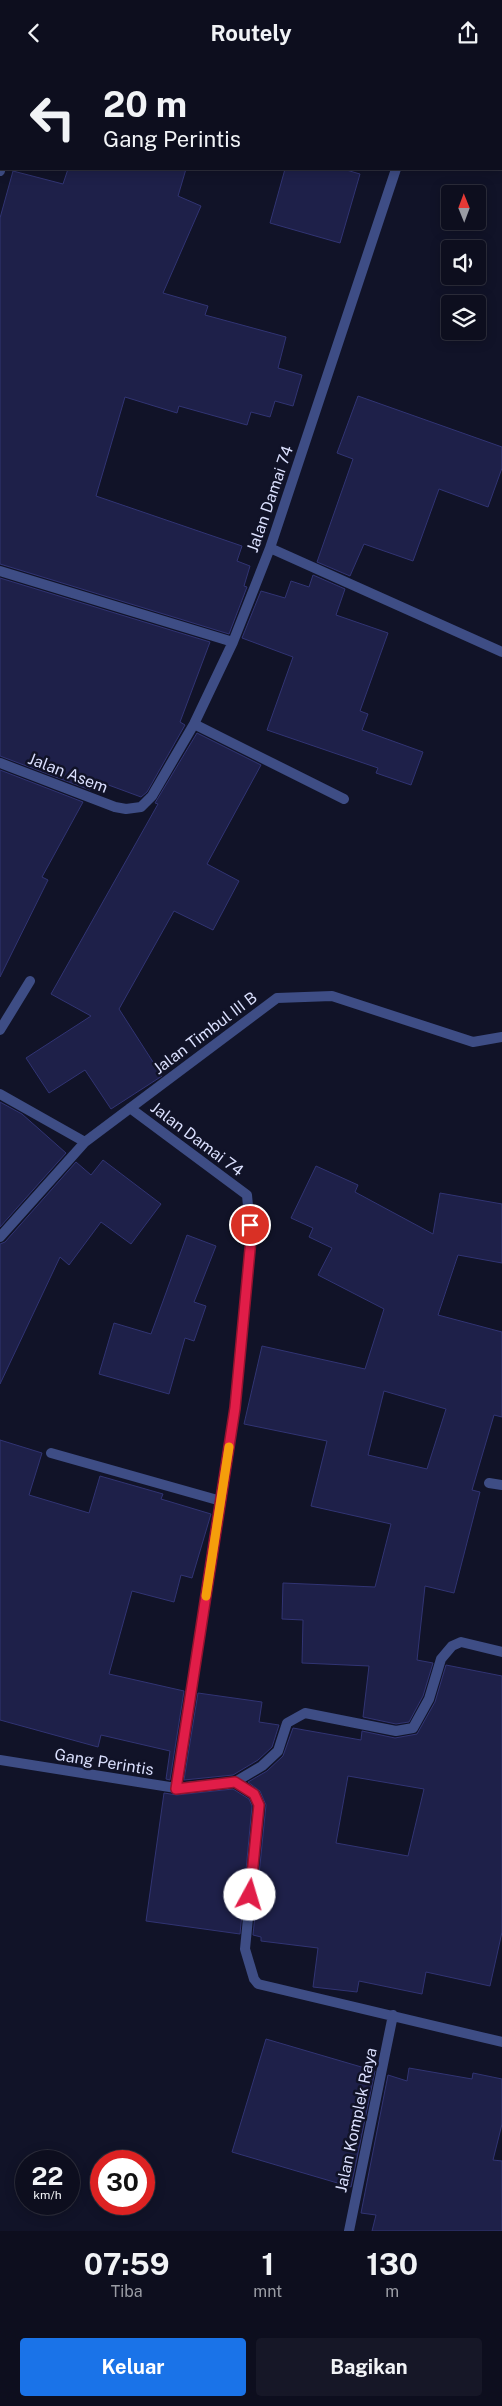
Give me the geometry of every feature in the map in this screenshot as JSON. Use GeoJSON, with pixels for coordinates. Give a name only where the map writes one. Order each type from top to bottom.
{"type":"FeatureCollection","features":[{"type":"Feature","properties":{"kind":"street","name":"Jalan Damai 74"},"geometry":{"type":"LineString","coordinates":[[126,809],[141,807],[152,796],[194,724],[233,642],[270,548],[396,170]]}},
{"type":"Feature","properties":{"kind":"street"},"geometry":{"type":"LineString","coordinates":[[270,548],[502,652]]}},
{"type":"Feature","properties":{"kind":"street"},"geometry":{"type":"LineString","coordinates":[[0,571],[233,642]]}},
{"type":"Feature","properties":{"kind":"street"},"geometry":{"type":"LineString","coordinates":[[194,724],[344,799]]}},
{"type":"Feature","properties":{"kind":"street","name":"Jalan Asem"},"geometry":{"type":"LineString","coordinates":[[0,763],[115,807],[126,809]]}},
{"type":"Feature","properties":{"kind":"street"},"geometry":{"type":"LineString","coordinates":[[0,1030],[30,981]]}},
{"type":"Feature","properties":{"kind":"street","name":"Jalan Timbul III B"},"geometry":{"type":"LineString","coordinates":[[85,1142],[277,998],[332,995],[473,1042],[502,1037]]}},
{"type":"Feature","properties":{"kind":"street"},"geometry":{"type":"LineString","coordinates":[[0,1094],[85,1142],[0,1237]]}},
{"type":"Feature","properties":{"kind":"street","name":"Jalan Damai 74"},"geometry":{"type":"LineString","coordinates":[[130,1108],[247,1195],[251,1239],[235,1408],[176,1789]]}},
{"type":"Feature","properties":{"kind":"street"},"geometry":{"type":"LineString","coordinates":[[51,1453],[221,1501]]}},
{"type":"Feature","properties":{"kind":"street"},"geometry":{"type":"LineString","coordinates":[[489,1483],[502,1485]]}},
{"type":"Feature","properties":{"kind":"street","name":"Gang Perintis"},"geometry":{"type":"LineString","coordinates":[[0,1760],[176,1789],[235,1782],[262,1766],[278,1751],[287,1723],[304,1713],[396,1731],[413,1728],[429,1699],[441,1659],[452,1646],[461,1642],[502,1652]]}},
{"type":"Feature","properties":{"kind":"street"},"geometry":{"type":"LineString","coordinates":[[235,1782],[254,1794],[259,1805],[245,1949],[254,1979],[258,1984],[502,2042]]}},
{"type":"Feature","properties":{"kind":"street","name":"Jalan Komplek Raya"},"geometry":{"type":"LineString","coordinates":[[348,2231],[393,2015]]}},
{"type":"Feature","properties":{"kind":"building"},"geometry":{"type":"Polygon","coordinates":[[[68,170],[186,170],[178,196],[201,206],[163,293],[208,306],[205,315],[286,337],[278,368],[302,375],[293,406],[275,401],[270,417],[251,412],[247,425],[179,406],[177,413],[125,397],[96,496],[242,546],[237,561],[250,566],[244,586],[247,587],[229,634],[0,564],[0,218],[13,171],[63,184],[68,170]]]}},
{"type":"Feature","properties":{"kind":"building"},"geometry":{"type":"Polygon","coordinates":[[[285,170],[346,170],[360,174],[340,243],[270,223],[285,170]]]}},
{"type":"Feature","properties":{"kind":"building"},"geometry":{"type":"Polygon","coordinates":[[[358,396],[502,447],[502,468],[488,507],[439,489],[413,561],[364,544],[350,576],[317,562],[353,459],[337,453],[358,396]]]}},
{"type":"Feature","properties":{"kind":"building"},"geometry":{"type":"Polygon","coordinates":[[[313,575],[345,589],[336,615],[388,633],[360,711],[368,714],[362,730],[423,752],[411,785],[376,773],[378,768],[267,730],[293,657],[242,638],[261,591],[285,598],[291,581],[309,587],[313,575]]]}},
{"type":"Feature","properties":{"kind":"building"},"geometry":{"type":"Polygon","coordinates":[[[0,578],[210,642],[180,722],[185,725],[147,792],[141,797],[95,780],[90,790],[0,756],[0,578]]]}},
{"type":"Feature","properties":{"kind":"building"},"geometry":{"type":"Polygon","coordinates":[[[197,733],[261,765],[207,864],[239,881],[213,930],[174,911],[119,1009],[162,1076],[111,1109],[85,1070],[49,1093],[26,1058],[91,1016],[51,994],[158,804],[155,803],[197,733]]]}},
{"type":"Feature","properties":{"kind":"building"},"geometry":{"type":"Polygon","coordinates":[[[0,770],[83,802],[42,877],[48,880],[0,977],[0,770]]]}},
{"type":"Feature","properties":{"kind":"building"},"geometry":{"type":"Polygon","coordinates":[[[0,1102],[22,1114],[66,1153],[0,1227],[0,1102]]]}},
{"type":"Feature","properties":{"kind":"building"},"geometry":{"type":"Polygon","coordinates":[[[103,1160],[161,1204],[131,1244],[101,1222],[69,1265],[60,1257],[0,1384],[0,1244],[5,1242],[76,1162],[91,1175],[103,1160]]]}},
{"type":"Feature","properties":{"kind":"building"},"geometry":{"type":"Polygon","coordinates":[[[316,1166],[358,1185],[355,1192],[433,1234],[440,1193],[502,1204],[502,1263],[458,1255],[438,1315],[502,1332],[502,1417],[494,1415],[472,1490],[480,1492],[454,1593],[425,1586],[417,1660],[433,1663],[423,1696],[409,1722],[396,1724],[363,1717],[369,1666],[302,1663],[303,1620],[282,1619],[283,1583],[375,1587],[391,1524],[311,1506],[327,1441],[244,1424],[262,1346],[365,1369],[384,1309],[318,1275],[332,1248],[309,1237],[313,1228],[291,1218],[316,1166]],[[384,1391],[368,1455],[427,1469],[446,1409],[384,1391]]]}},
{"type":"Feature","properties":{"kind":"building"},"geometry":{"type":"Polygon","coordinates":[[[187,1235],[216,1246],[194,1302],[206,1306],[194,1341],[185,1338],[169,1394],[99,1374],[114,1323],[151,1334],[187,1235]]]}},
{"type":"Feature","properties":{"kind":"building"},"geometry":{"type":"Polygon","coordinates":[[[0,1440],[42,1453],[29,1495],[89,1513],[100,1476],[163,1494],[161,1499],[211,1514],[192,1578],[181,1575],[174,1602],[132,1591],[109,1674],[184,1691],[170,1780],[166,1779],[170,1751],[101,1735],[98,1747],[0,1720],[0,1440]]]}},
{"type":"Feature","properties":{"kind":"building"},"geometry":{"type":"Polygon","coordinates":[[[446,1665],[502,1676],[502,1932],[490,1986],[426,1972],[422,1994],[359,1981],[357,1992],[313,1987],[318,1948],[261,1941],[261,1937],[253,1935],[266,1805],[260,1791],[248,1782],[267,1771],[283,1756],[293,1728],[361,1740],[362,1731],[395,1738],[417,1734],[435,1702],[446,1665]],[[348,1776],[336,1843],[408,1856],[424,1789],[348,1776]]]}},
{"type":"Feature","properties":{"kind":"building"},"geometry":{"type":"Polygon","coordinates":[[[198,1693],[262,1702],[259,1722],[279,1725],[272,1747],[258,1760],[233,1775],[184,1780],[198,1693]]]}},
{"type":"Feature","properties":{"kind":"building"},"geometry":{"type":"Polygon","coordinates":[[[233,1789],[249,1799],[252,1806],[240,1934],[146,1921],[164,1793],[177,1795],[233,1789]]]}},
{"type":"Feature","properties":{"kind":"building"},"geometry":{"type":"Polygon","coordinates":[[[266,2039],[375,2071],[351,2187],[232,2152],[266,2039]]]}},
{"type":"Feature","properties":{"kind":"building"},"geometry":{"type":"Polygon","coordinates":[[[409,2068],[472,2079],[473,2073],[502,2079],[502,2124],[493,2160],[502,2161],[502,2231],[372,2231],[376,2215],[361,2213],[388,2075],[407,2081],[409,2068]]]}},
{"type":"Feature","properties":{"kind":"slow traffic"},"geometry":{"type":"LineString","coordinates":[[206,1596],[229,1447]]}},
{"type":"Feature","properties":{"kind":"route"},"geometry":{"type":"LineString","coordinates":[[250,1225],[251,1239],[235,1408],[176,1789],[235,1782],[254,1794],[259,1805],[250,1895]]}}]}
